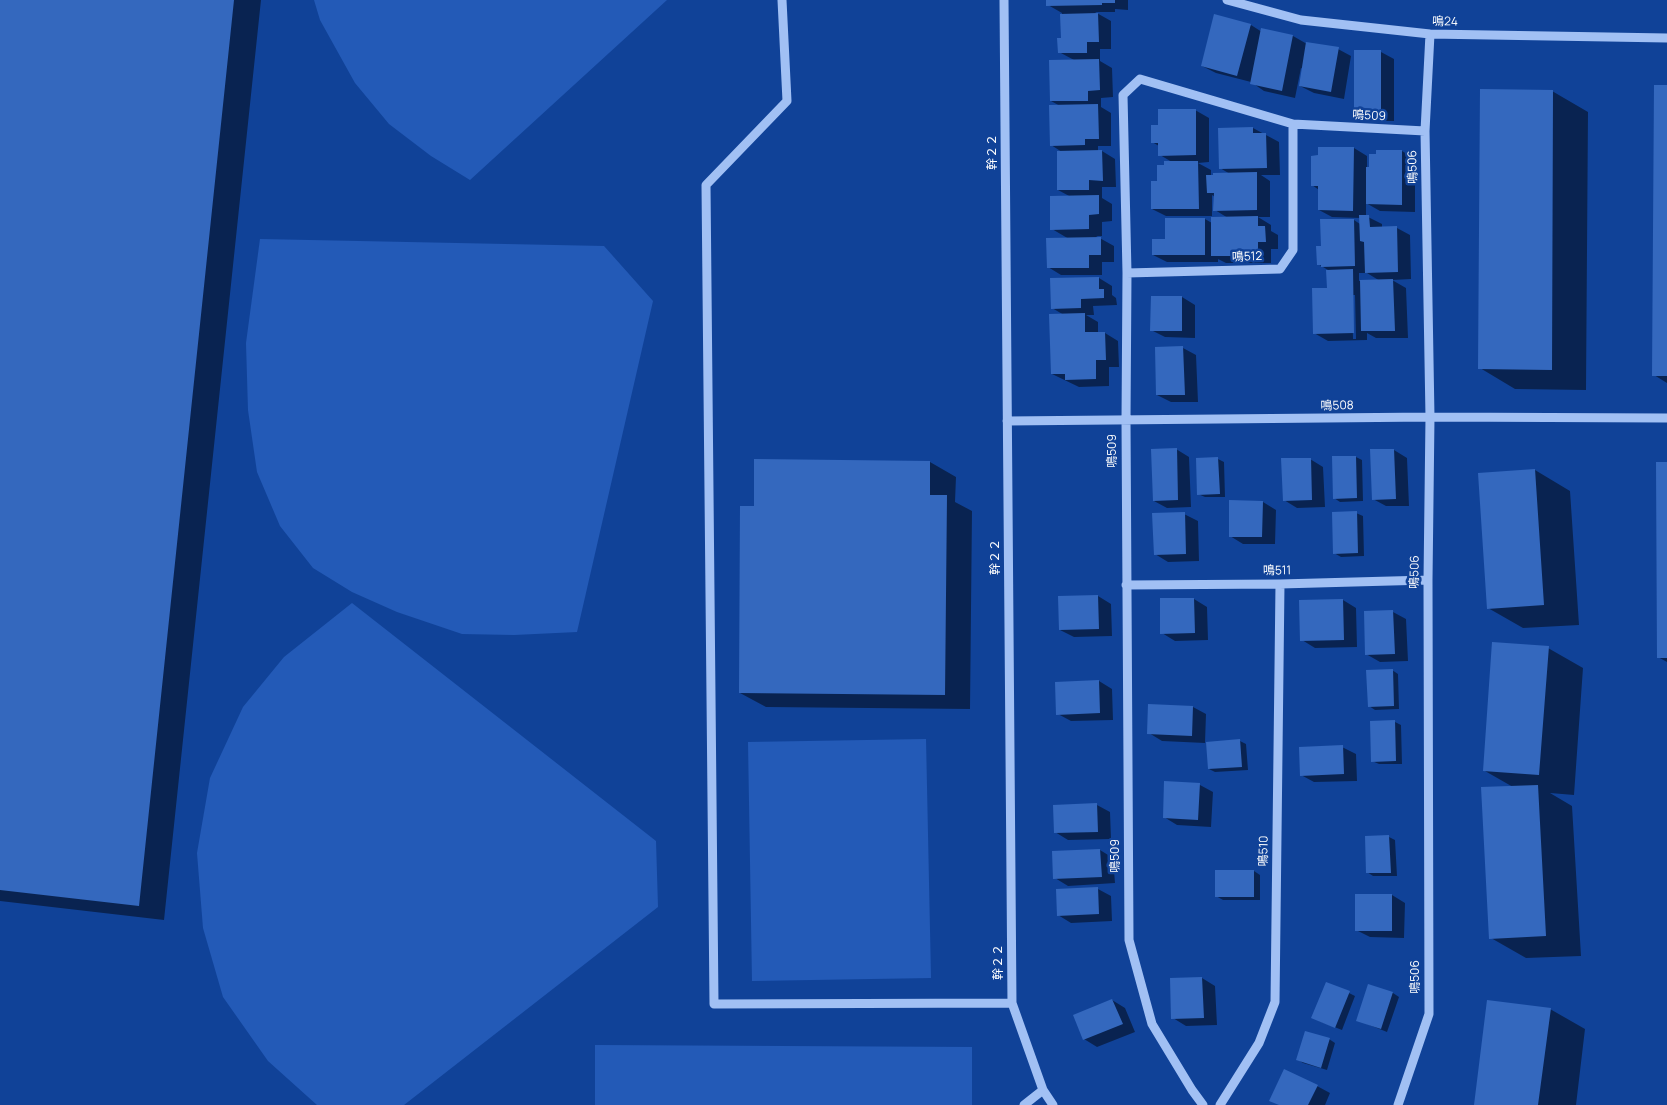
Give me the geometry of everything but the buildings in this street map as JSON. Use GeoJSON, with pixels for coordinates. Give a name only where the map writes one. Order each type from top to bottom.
{"type":"FeatureCollection","features":[{"type":"Feature","properties":{"kind":"street"},"geometry":{"type":"LineString","coordinates":[[782,0],[787,101],[706,185],[714,1004],[1012,1003]]}},
{"type":"Feature","properties":{"kind":"street","name":"幹２２"},"geometry":{"type":"LineString","coordinates":[[1004,0],[1012,1003],[1043,1090],[1053,1105]]}},
{"type":"Feature","properties":{"kind":"street","name":"鳴24"},"geometry":{"type":"LineString","coordinates":[[1227,0],[1301,20],[1430,34],[1667,38]]}},
{"type":"Feature","properties":{"kind":"street","name":"鳴506"},"geometry":{"type":"LineString","coordinates":[[1398,1105],[1429,1014],[1428,580],[1430,417],[1425,131],[1430,34]]}},
{"type":"Feature","properties":{"kind":"street","name":"鳴509"},"geometry":{"type":"LineString","coordinates":[[1203,1105],[1152,1024],[1129,940],[1126,585],[1127,273],[1123,95],[1140,79],[1293,124],[1425,131]]}},
{"type":"Feature","properties":{"kind":"street","name":"鳴512"},"geometry":{"type":"LineString","coordinates":[[1127,273],[1280,269],[1293,250],[1293,124]]}},
{"type":"Feature","properties":{"kind":"street","name":"鳴508"},"geometry":{"type":"LineString","coordinates":[[1007,421],[1430,417],[1667,418]]}},
{"type":"Feature","properties":{"kind":"street","name":"鳴511"},"geometry":{"type":"LineString","coordinates":[[1126,585],[1280,584],[1428,580]]}},
{"type":"Feature","properties":{"kind":"street","name":"鳴510"},"geometry":{"type":"LineString","coordinates":[[1220,1105],[1259,1043],[1275,1002],[1280,584]]}},
{"type":"Feature","properties":{"kind":"street"},"geometry":{"type":"LineString","coordinates":[[1024,1105],[1043,1090]]}},
{"type":"Feature","properties":{"kind":"shaded area"},"geometry":{"type":"Polygon","coordinates":[[[314,0],[667,0],[470,180],[431,156],[389,124],[355,83],[320,20],[314,0]]]}},
{"type":"Feature","properties":{"kind":"shaded area"},"geometry":{"type":"Polygon","coordinates":[[[260,239],[604,246],[653,301],[577,632],[514,635],[462,634],[397,612],[352,592],[313,568],[280,526],[257,472],[248,410],[246,343],[260,239]]]}},
{"type":"Feature","properties":{"kind":"shaded area"},"geometry":{"type":"Polygon","coordinates":[[[352,603],[656,841],[658,907],[404,1105],[317,1105],[268,1061],[223,997],[203,928],[197,853],[210,778],[243,707],[284,657],[352,603]]]}},
{"type":"Feature","properties":{"kind":"shaded area"},"geometry":{"type":"Polygon","coordinates":[[[926,739],[931,978],[752,981],[748,742],[926,739]]]}},
{"type":"Feature","properties":{"kind":"shaded area"},"geometry":{"type":"Polygon","coordinates":[[[595,1045],[972,1047],[972,1105],[595,1105],[595,1045]]]}}]}
